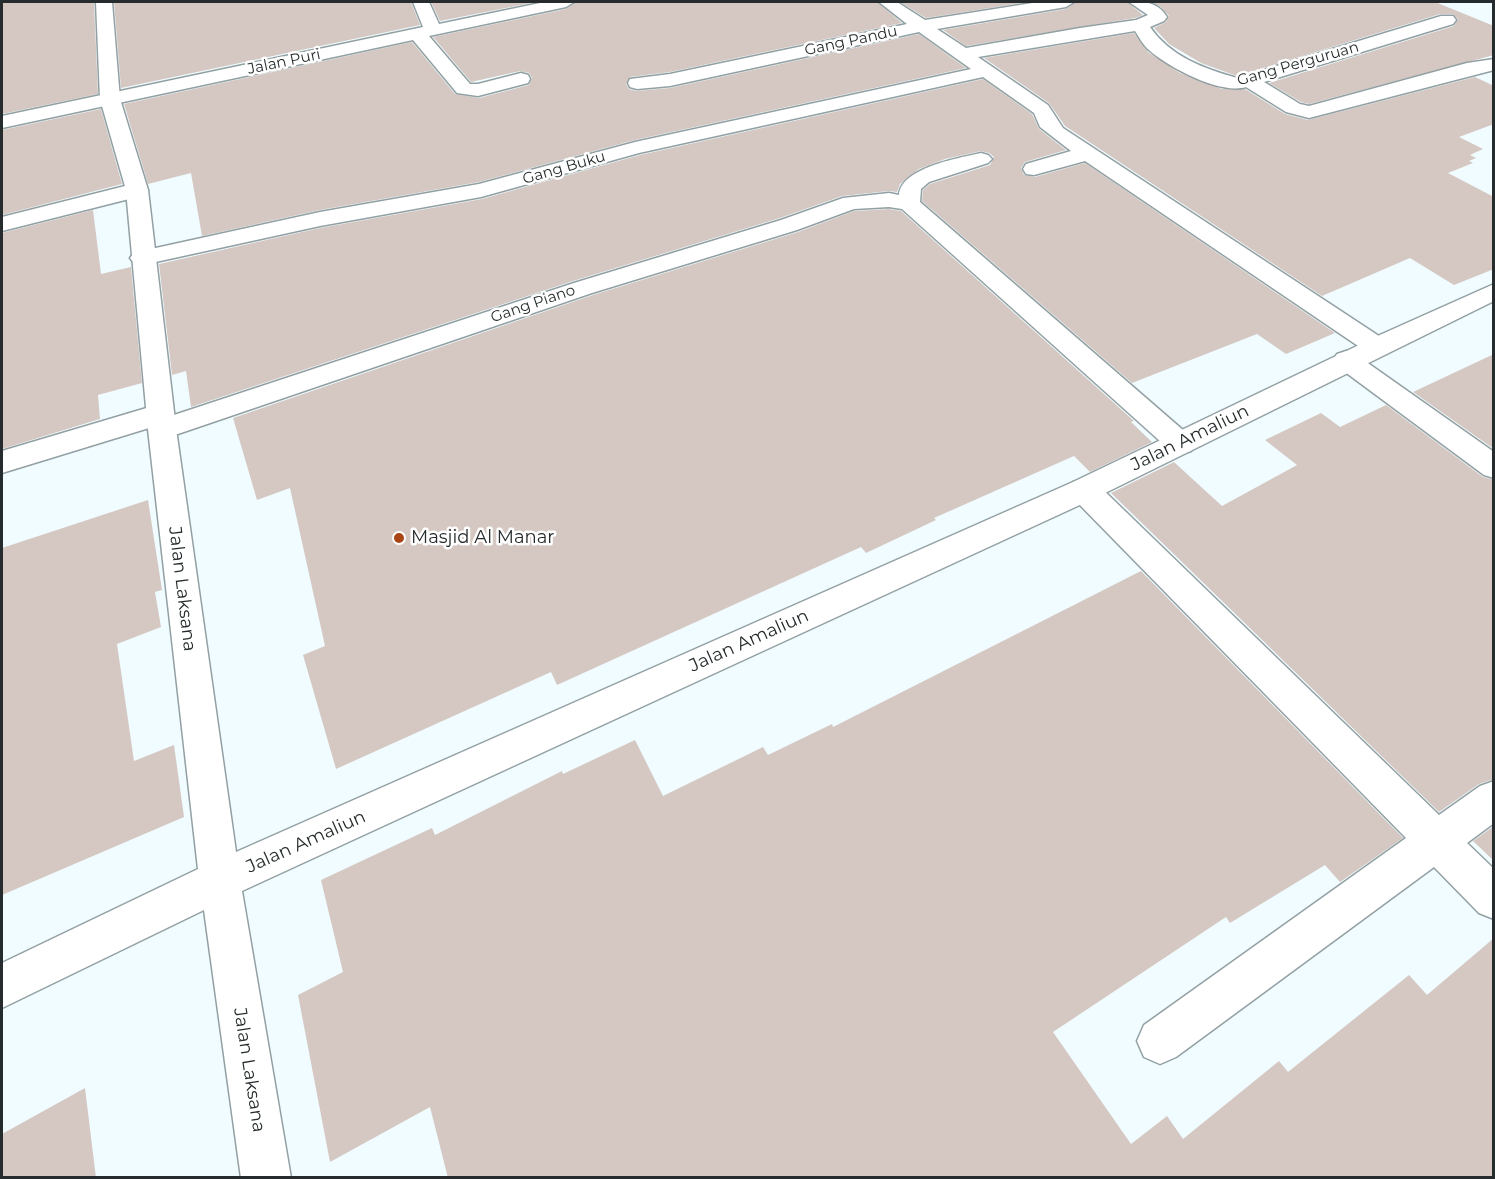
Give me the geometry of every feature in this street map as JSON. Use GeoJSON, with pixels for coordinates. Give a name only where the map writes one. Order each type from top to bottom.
{"type":"FeatureCollection","features":[{"type":"Feature","properties":{"kind":"street","name":"Jalan Laksana"},"geometry":{"type":"LineString","coordinates":[[104,2],[110,99],[137,190],[142,258],[161,422],[220,880],[266,1178]]}},
{"type":"Feature","properties":{"kind":"street"},"geometry":{"type":"LineString","coordinates":[[421,2],[425,32],[432,49],[464,89],[478,90],[521,79]]}},
{"type":"Feature","properties":{"kind":"street","name":"Jalan Puri"},"geometry":{"type":"LineString","coordinates":[[2,122],[566,2]]}},
{"type":"Feature","properties":{"kind":"street"},"geometry":{"type":"LineString","coordinates":[[887,2],[965,54],[985,71],[1041,109],[1047,117],[1047,123],[1056,132],[1376,345]]}},
{"type":"Feature","properties":{"kind":"street","name":"Gang Pandu"},"geometry":{"type":"LineString","coordinates":[[637,83],[670,80],[923,26],[1066,2]]}},
{"type":"Feature","properties":{"kind":"street"},"geometry":{"type":"LineString","coordinates":[[965,54],[1080,33],[1140,25],[1156,20],[1158,15],[1137,2]]}},
{"type":"Feature","properties":{"kind":"street","name":"Gang Perguruan"},"geometry":{"type":"LineString","coordinates":[[1140,25],[1153,44],[1175,61],[1230,84],[1249,81],[1447,20]]}},
{"type":"Feature","properties":{"kind":"street"},"geometry":{"type":"LineString","coordinates":[[1397,36],[1417,45]]}},
{"type":"Feature","properties":{"kind":"street"},"geometry":{"type":"LineString","coordinates":[[1447,59],[1467,69]]}},
{"type":"Feature","properties":{"kind":"street"},"geometry":{"type":"LineString","coordinates":[[1249,81],[1293,108],[1310,111],[1467,69],[1494,64]]}},
{"type":"Feature","properties":{"kind":"street","name":"Gang Buku"},"geometry":{"type":"LineString","coordinates":[[142,258],[320,219],[481,190],[635,148],[985,71]]}},
{"type":"Feature","properties":{"kind":"street"},"geometry":{"type":"LineString","coordinates":[[1034,169],[1088,153]]}},
{"type":"Feature","properties":{"kind":"street"},"geometry":{"type":"LineString","coordinates":[[981,159],[921,177],[910,188],[909,204],[1181,444]]}},
{"type":"Feature","properties":{"kind":"street"},"geometry":{"type":"LineString","coordinates":[[2,224],[137,190]]}},
{"type":"Feature","properties":{"kind":"street","name":"Gang Piano"},"geometry":{"type":"LineString","coordinates":[[2,462],[161,422],[789,225],[851,203],[889,200],[909,204]]}},
{"type":"Feature","properties":{"kind":"street","name":"Jalan Amaliun"},"geometry":{"type":"LineString","coordinates":[[2,986],[220,880],[1084,490],[1181,444],[1376,345],[1494,291]]}},
{"type":"Feature","properties":{"kind":"street"},"geometry":{"type":"LineString","coordinates":[[1346,360],[1494,467]]}},
{"type":"Feature","properties":{"kind":"street"},"geometry":{"type":"LineString","coordinates":[[1084,490],[1494,898]]}},
{"type":"Feature","properties":{"kind":"street"},"geometry":{"type":"LineString","coordinates":[[1160,1041],[1494,799]]}},
{"type":"Feature","properties":{"kind":"building"},"geometry":{"type":"Polygon","coordinates":[[[2,2],[94,2],[98,94],[2,114],[2,2]]]}},
{"type":"Feature","properties":{"kind":"building"},"geometry":{"type":"Polygon","coordinates":[[[114,2],[411,2],[420,25],[121,88],[114,2]]]}},
{"type":"Feature","properties":{"kind":"building"},"geometry":{"type":"Polygon","coordinates":[[[431,2],[536,2],[440,21],[431,2]]]}},
{"type":"Feature","properties":{"kind":"building"},"geometry":{"type":"Polygon","coordinates":[[[576,2],[877,2],[902,23],[670,72],[630,77],[626,84],[629,89],[636,91],[670,88],[919,34],[966,68],[635,140],[479,182],[320,210],[202,236],[191,173],[148,184],[124,104],[412,42],[455,94],[479,98],[529,85],[532,78],[529,73],[520,71],[471,82],[433,37],[566,9],[576,2]]]}},
{"type":"Feature","properties":{"kind":"building"},"geometry":{"type":"Polygon","coordinates":[[[900,2],[1028,2],[926,18],[900,2]]]}},
{"type":"Feature","properties":{"kind":"building"},"geometry":{"type":"Polygon","coordinates":[[[1076,2],[1127,2],[1143,15],[966,46],[943,30],[1066,9],[1076,2]]]}},
{"type":"Feature","properties":{"kind":"building"},"geometry":{"type":"Polygon","coordinates":[[[1151,2],[1435,2],[1494,26],[1494,55],[1309,104],[1301,102],[1269,83],[1454,26],[1458,19],[1453,14],[1440,14],[1237,76],[1201,63],[1169,44],[1154,28],[1166,22],[1169,16],[1161,7],[1151,2]]]}},
{"type":"Feature","properties":{"kind":"building"},"geometry":{"type":"Polygon","coordinates":[[[1134,33],[1148,52],[1180,73],[1222,89],[1245,89],[1285,114],[1308,120],[1475,77],[1494,86],[1494,124],[1459,137],[1483,149],[1470,155],[1476,158],[1469,161],[1473,163],[1448,173],[1494,197],[1494,269],[1454,285],[1410,258],[1322,296],[1065,126],[1049,103],[984,58],[1134,33]]]}},
{"type":"Feature","properties":{"kind":"building"},"geometry":{"type":"Polygon","coordinates":[[[983,79],[1032,114],[1039,129],[1066,150],[1025,162],[1021,168],[1024,175],[1035,177],[1085,163],[1335,333],[1286,354],[1257,334],[1132,383],[922,201],[923,190],[930,184],[990,165],[994,157],[981,151],[945,159],[919,169],[900,184],[897,192],[842,196],[780,218],[573,281],[191,407],[186,371],[172,375],[159,264],[320,228],[482,199],[640,155],[983,79]]]}},
{"type":"Feature","properties":{"kind":"building"},"geometry":{"type":"Polygon","coordinates":[[[101,109],[122,184],[2,215],[2,130],[101,109]]]}},
{"type":"Feature","properties":{"kind":"building"},"geometry":{"type":"Polygon","coordinates":[[[889,209],[901,211],[1134,421],[1131,422],[1152,442],[1090,472],[1074,456],[934,518],[936,520],[866,553],[861,547],[557,685],[551,672],[336,769],[303,655],[325,646],[290,488],[257,500],[233,418],[593,295],[798,232],[854,211],[889,209]]]}},
{"type":"Feature","properties":{"kind":"building"},"geometry":{"type":"Polygon","coordinates":[[[93,210],[101,274],[131,267],[142,383],[98,395],[100,419],[2,449],[2,233],[93,210]]]}},
{"type":"Feature","properties":{"kind":"building"},"geometry":{"type":"Polygon","coordinates":[[[1494,354],[1494,449],[1413,392],[1494,354]]]}},
{"type":"Feature","properties":{"kind":"building"},"geometry":{"type":"Polygon","coordinates":[[[1386,405],[1483,477],[1494,480],[1494,779],[1479,784],[1439,812],[1111,493],[1174,462],[1222,506],[1297,465],[1265,440],[1321,413],[1340,427],[1386,405]]]}},
{"type":"Feature","properties":{"kind":"building"},"geometry":{"type":"Polygon","coordinates":[[[148,500],[162,590],[155,592],[161,627],[117,644],[134,761],[174,745],[184,817],[2,895],[2,548],[148,500]]]}},
{"type":"Feature","properties":{"kind":"building"},"geometry":{"type":"Polygon","coordinates":[[[1141,571],[1403,838],[1340,882],[1325,865],[1230,923],[1226,917],[1053,1032],[1131,1144],[1167,1116],[1183,1139],[1279,1061],[1288,1072],[1409,975],[1427,995],[1494,938],[1494,1178],[448,1178],[430,1107],[330,1162],[298,995],[343,972],[321,880],[432,828],[435,835],[562,771],[563,774],[635,740],[663,796],[763,747],[768,755],[832,724],[833,727],[1141,571]]]}},
{"type":"Feature","properties":{"kind":"building"},"geometry":{"type":"Polygon","coordinates":[[[1494,826],[1494,861],[1473,841],[1494,826]]]}},
{"type":"Feature","properties":{"kind":"building"},"geometry":{"type":"Polygon","coordinates":[[[85,1088],[96,1178],[2,1178],[2,1134],[85,1088]]]}},
{"type":"Feature","properties":{"kind":"place","name":"Masjid Al Manar"},"geometry":{"type":"Point","coordinates":[399,538]}}]}
